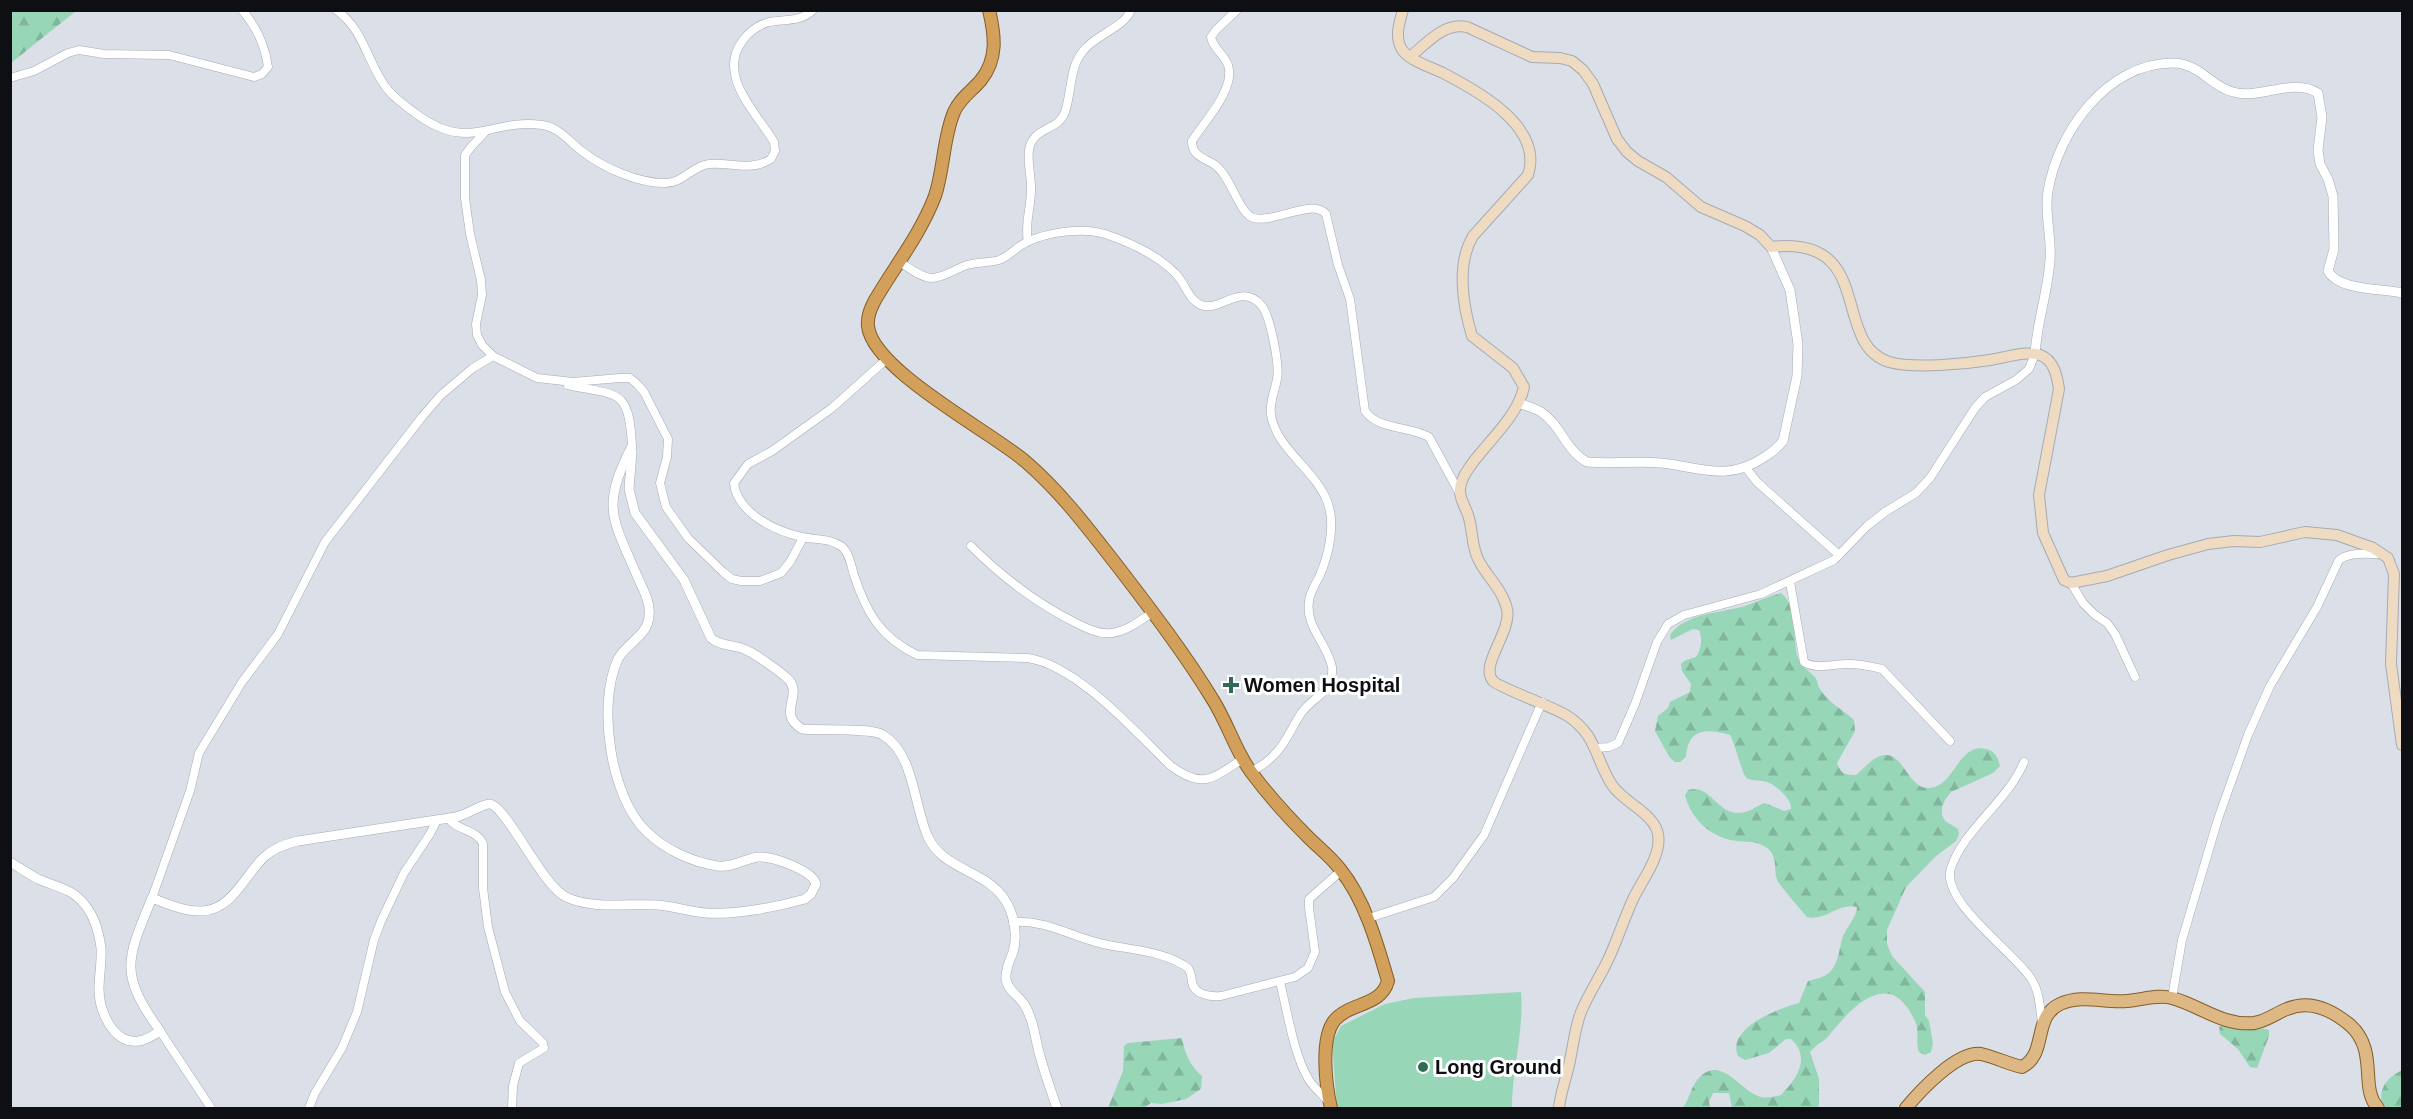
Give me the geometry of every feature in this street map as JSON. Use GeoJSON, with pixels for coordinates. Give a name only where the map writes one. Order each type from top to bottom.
{"type":"FeatureCollection","features":[{"type":"Feature","properties":{"kind":"highway"},"geometry":{"type":"LineString","coordinates":[[989,10],[995,42],[990,66],[955,110],[936,194],[929,211],[868,315],[868,327],[872,339],[888,358],[946,408],[1009,448],[1040,475],[1086,525],[1153,612],[1213,700],[1242,759],[1251,772],[1294,822],[1342,870],[1353,888],[1388,981],[1380,996],[1343,1014],[1334,1021],[1328,1035],[1326,1055],[1330,1105]]}},
{"type":"Feature","properties":{"kind":"main road"},"geometry":{"type":"LineString","coordinates":[[1403,10],[1398,33],[1402,50],[1410,57],[1449,76],[1500,108],[1519,129],[1526,143],[1531,166],[1528,175],[1478,228],[1466,248],[1463,260],[1464,290],[1472,336],[1513,368],[1524,387],[1519,403],[1502,429],[1466,471],[1460,488],[1460,495],[1468,514],[1473,548],[1483,568],[1504,599],[1508,613],[1504,633],[1490,664],[1490,678],[1495,684],[1542,702],[1580,725],[1595,748],[1613,786],[1648,818],[1656,827],[1659,837],[1653,860],[1633,898],[1607,963],[1582,1010],[1575,1029],[1559,1108]]}},
{"type":"Feature","properties":{"kind":"main road"},"geometry":{"type":"LineString","coordinates":[[1410,57],[1445,29],[1456,25],[1467,27],[1532,57],[1572,61],[1583,70],[1593,84],[1617,139],[1638,161],[1666,177],[1701,207],[1722,214],[1745,226],[1760,235],[1771,247],[1786,245],[1815,250],[1834,265],[1848,292],[1865,344],[1887,361],[1903,365],[1937,364],[2035,354],[2041,355],[2050,362],[2057,375],[2059,389],[2039,495],[2040,518],[2043,533],[2064,580],[2072,584],[2107,576],[2208,544],[2234,541],[2260,542],[2304,531],[2337,536],[2383,554],[2392,564],[2394,574],[2391,664],[2403,745]]}},
{"type":"Feature","properties":{"kind":"main road"},"geometry":{"type":"LineString","coordinates":[[1906,1108],[1941,1074],[1968,1054],[1981,1054],[2022,1067],[2032,1062],[2038,1048],[2042,1026],[2048,1014],[2056,1006],[2070,1000],[2086,998],[2126,1002],[2163,996],[2215,1018],[2235,1023],[2255,1023],[2301,1005],[2317,1006],[2331,1011],[2352,1026],[2366,1047],[2370,1086],[2378,1108]]}},
{"type":"Feature","properties":{"kind":"street"},"geometry":{"type":"LineString","coordinates":[[10,78],[34,71],[68,53],[79,50],[104,54],[169,55],[254,77],[262,74],[268,67],[266,55],[253,22],[242,10]]}},
{"type":"Feature","properties":{"kind":"street"},"geometry":{"type":"LineString","coordinates":[[336,10],[345,16],[357,31],[377,73],[395,97],[416,114],[441,129],[461,134],[520,125],[542,125],[552,128],[584,152],[608,166],[646,181],[665,183],[676,181],[699,166],[711,164],[758,166],[771,159],[775,152],[774,142],[738,87],[734,74],[734,59],[739,45],[748,33],[759,25],[803,17],[813,10]]}},
{"type":"Feature","properties":{"kind":"street"},"geometry":{"type":"LineString","coordinates":[[1028,241],[1026,226],[1031,195],[1032,142],[1040,133],[1056,125],[1065,113],[1073,73],[1082,52],[1098,36],[1125,20],[1131,10]]}},
{"type":"Feature","properties":{"kind":"street"},"geometry":{"type":"LineString","coordinates":[[1237,10],[1211,37],[1212,44],[1228,65],[1230,75],[1219,103],[1192,141],[1192,148],[1196,154],[1219,168],[1248,214],[1254,218],[1282,216],[1314,207],[1322,209],[1326,214],[1338,265],[1350,299],[1365,411],[1375,420],[1429,437],[1460,495]]}},
{"type":"Feature","properties":{"kind":"street"},"geometry":{"type":"LineString","coordinates":[[1595,748],[1610,747],[1618,743],[1635,704],[1657,642],[1668,624],[1684,615],[1761,594],[1834,560],[1867,526],[1916,493],[1930,478],[1975,408],[1985,397],[2016,380],[2029,369],[2035,354],[2039,315],[2050,259],[2050,237],[2047,223],[2048,193],[2059,150],[2086,108],[2109,86],[2132,73],[2155,65],[2185,64],[2203,72],[2222,88],[2234,93],[2300,87],[2310,88],[2318,93],[2322,117],[2318,150],[2320,164],[2333,196],[2334,249],[2328,271],[2332,279],[2344,284],[2403,292]]}},
{"type":"Feature","properties":{"kind":"street"},"geometry":{"type":"LineString","coordinates":[[485,132],[465,155],[465,198],[470,234],[481,280],[482,295],[476,324],[482,345],[493,356],[537,378],[618,396],[625,403],[629,414],[632,446],[630,489],[635,513],[684,580],[711,638],[719,643],[747,650],[788,679],[794,692],[790,715],[796,725],[802,729],[874,731],[880,732],[894,744],[911,781],[925,828],[933,845],[941,856],[996,890],[1005,900],[1013,922],[1015,946],[1006,971],[1007,982],[1024,1004],[1032,1022],[1044,1072],[1057,1108]]}},
{"type":"Feature","properties":{"kind":"street"},"geometry":{"type":"LineString","coordinates":[[898,261],[922,276],[940,277],[967,265],[998,260],[1028,241],[1074,231],[1105,234],[1135,247],[1170,268],[1182,280],[1191,297],[1203,306],[1210,306],[1227,299],[1248,297],[1258,301],[1264,309],[1278,358],[1277,380],[1271,404],[1275,428],[1282,441],[1314,478],[1329,504],[1331,517],[1329,544],[1321,572],[1309,597],[1308,610],[1314,631],[1332,667],[1332,677],[1326,689],[1301,713],[1274,756],[1251,772]]}},
{"type":"Feature","properties":{"kind":"street"},"geometry":{"type":"LineString","coordinates":[[1519,403],[1542,412],[1576,456],[1587,462],[1661,464],[1730,473],[1746,468],[1778,448],[1783,441],[1797,376],[1798,344],[1790,290],[1771,247]]}},
{"type":"Feature","properties":{"kind":"street"},"geometry":{"type":"LineString","coordinates":[[211,1108],[137,996],[131,979],[130,965],[133,948],[190,791],[199,753],[242,682],[278,634],[325,542],[441,395],[473,368],[493,356]]}},
{"type":"Feature","properties":{"kind":"street"},"geometry":{"type":"LineString","coordinates":[[888,358],[832,408],[771,451],[748,464],[734,483],[735,493],[743,505],[760,520],[783,531],[804,538],[834,541],[845,549],[862,598],[872,617],[886,635],[900,647],[916,655],[1044,660],[1097,696],[1172,766],[1196,780],[1211,777],[1242,759]]}},
{"type":"Feature","properties":{"kind":"street"},"geometry":{"type":"LineString","coordinates":[[537,378],[573,382],[630,378],[637,384],[644,392],[668,439],[667,458],[660,483],[666,507],[688,538],[732,579],[751,581],[771,579],[781,573],[790,562],[804,538]]}},
{"type":"Feature","properties":{"kind":"street"},"geometry":{"type":"LineString","coordinates":[[152,898],[190,910],[215,909],[225,903],[264,858],[285,845],[466,815],[487,804],[493,804],[504,814],[540,870],[565,897],[619,906],[656,905],[717,913],[795,902],[806,898],[814,890],[816,884],[812,875],[764,857],[725,867],[689,859],[672,851],[645,831],[626,801],[614,766],[610,740],[610,696],[617,661],[622,652],[642,634],[650,616],[642,587],[616,529],[613,508],[614,488],[632,446]]}},
{"type":"Feature","properties":{"kind":"street"},"geometry":{"type":"LineString","coordinates":[[1746,468],[1756,482],[1839,555]]}},
{"type":"Feature","properties":{"kind":"street"},"geometry":{"type":"LineString","coordinates":[[971,546],[1017,589],[1052,611],[1084,627],[1110,634],[1123,630],[1153,612]]}},
{"type":"Feature","properties":{"kind":"street"},"geometry":{"type":"LineString","coordinates":[[2172,998],[2182,940],[2203,866],[2234,771],[2259,708],[2317,607],[2339,561],[2344,556],[2355,554],[2383,554]]}},
{"type":"Feature","properties":{"kind":"street"},"geometry":{"type":"LineString","coordinates":[[1790,582],[1804,662],[1816,666],[1846,664],[1867,665],[1882,669],[1950,741]]}},
{"type":"Feature","properties":{"kind":"street"},"geometry":{"type":"LineString","coordinates":[[2072,584],[2082,603],[2107,623],[2115,633],[2135,677]]}},
{"type":"Feature","properties":{"kind":"street"},"geometry":{"type":"LineString","coordinates":[[1366,919],[1434,897],[1453,878],[1484,835],[1542,702]]}},
{"type":"Feature","properties":{"kind":"street"},"geometry":{"type":"LineString","coordinates":[[2024,762],[2011,786],[1961,849],[1951,868],[1950,879],[1953,889],[1965,908],[2018,961],[2033,981],[2039,998],[2042,1026]]}},
{"type":"Feature","properties":{"kind":"street"},"geometry":{"type":"LineString","coordinates":[[448,818],[451,823],[480,838],[483,844],[483,888],[488,927],[505,992],[520,1020],[543,1043],[544,1048],[541,1051],[519,1063],[513,1086],[512,1108]]}},
{"type":"Feature","properties":{"kind":"street"},"geometry":{"type":"LineString","coordinates":[[309,1108],[319,1086],[342,1048],[357,1012],[382,919],[400,880],[437,820]]}},
{"type":"Feature","properties":{"kind":"street"},"geometry":{"type":"LineString","coordinates":[[10,862],[40,880],[72,891],[86,906],[96,925],[101,946],[99,990],[108,1024],[114,1031],[131,1041],[148,1038],[160,1031]]}},
{"type":"Feature","properties":{"kind":"street"},"geometry":{"type":"LineString","coordinates":[[1013,922],[1047,925],[1101,944],[1144,951],[1173,960],[1188,968],[1194,988],[1198,992],[1221,996],[1280,982],[1303,973],[1314,957],[1315,944],[1309,899],[1342,870]]}},
{"type":"Feature","properties":{"kind":"street"},"geometry":{"type":"LineString","coordinates":[[1280,982],[1305,1072],[1330,1105]]}},
{"type":"Feature","properties":{"kind":"green space"},"geometry":{"type":"Polygon","coordinates":[[[11,10],[76,10],[76,11],[11,63],[11,10]]]}},
{"type":"Feature","properties":{"kind":"green space"},"geometry":{"type":"Polygon","coordinates":[[[1781,593],[1790,605],[1800,662],[1815,678],[1827,698],[1854,720],[1855,731],[1837,763],[1842,772],[1856,775],[1878,757],[1887,755],[1895,758],[1919,785],[1927,788],[1943,782],[1970,751],[1986,749],[1992,751],[2000,766],[1993,773],[1951,792],[1945,800],[1942,815],[1945,821],[1958,829],[1959,834],[1956,841],[1936,856],[1906,887],[1887,930],[1887,944],[1892,956],[1925,992],[1925,1015],[1929,1021],[1933,1043],[1931,1052],[1925,1055],[1919,1052],[1915,1021],[1905,1005],[1895,996],[1884,994],[1873,996],[1851,1011],[1829,1036],[1810,1052],[1819,1079],[1817,1108],[1732,1108],[1729,1093],[1713,1093],[1709,1101],[1710,1108],[1683,1108],[1698,1079],[1706,1072],[1714,1070],[1729,1075],[1761,1097],[1781,1095],[1787,1089],[1796,1076],[1801,1061],[1797,1046],[1791,1039],[1786,1039],[1769,1053],[1745,1060],[1738,1056],[1736,1046],[1747,1028],[1780,1009],[1799,1003],[1808,981],[1823,977],[1830,972],[1837,960],[1843,936],[1857,910],[1857,907],[1850,906],[1820,917],[1807,917],[1778,882],[1774,858],[1769,850],[1757,843],[1719,836],[1697,819],[1685,795],[1688,790],[1702,790],[1724,808],[1738,813],[1746,812],[1765,803],[1784,811],[1791,809],[1786,797],[1775,786],[1765,781],[1746,777],[1730,735],[1700,732],[1691,740],[1686,757],[1680,762],[1675,762],[1670,758],[1655,731],[1658,716],[1668,708],[1670,702],[1690,692],[1691,684],[1682,671],[1681,664],[1696,657],[1700,647],[1699,630],[1693,629],[1671,640],[1670,635],[1685,622],[1694,618],[1745,606],[1781,593]]]}},
{"type":"Feature","properties":{"kind":"green space"},"geometry":{"type":"Polygon","coordinates":[[[1521,992],[1521,1022],[1512,1108],[1337,1108],[1332,1043],[1341,1026],[1385,1004],[1414,998],[1521,992]]]}},
{"type":"Feature","properties":{"kind":"green space"},"geometry":{"type":"Polygon","coordinates":[[[2224,1025],[2269,1030],[2269,1036],[2257,1068],[2250,1067],[2238,1049],[2220,1034],[2219,1027],[2224,1025]]]}},
{"type":"Feature","properties":{"kind":"green space"},"geometry":{"type":"Polygon","coordinates":[[[1182,1038],[1189,1059],[1202,1076],[1201,1089],[1186,1099],[1162,1104],[1151,1103],[1144,1108],[1108,1108],[1123,1071],[1124,1046],[1128,1043],[1182,1038]]]}},
{"type":"Feature","properties":{"kind":"green space"},"geometry":{"type":"Polygon","coordinates":[[[2402,1070],[2402,1108],[2387,1108],[2381,1101],[2384,1086],[2389,1079],[2402,1070]]]}},
{"type":"Feature","properties":{"kind":"place","name":"Women Hospital"},"geometry":{"type":"Point","coordinates":[1231,685]}},
{"type":"Feature","properties":{"kind":"place","name":"Long Ground"},"geometry":{"type":"Point","coordinates":[1423,1067]}}]}
